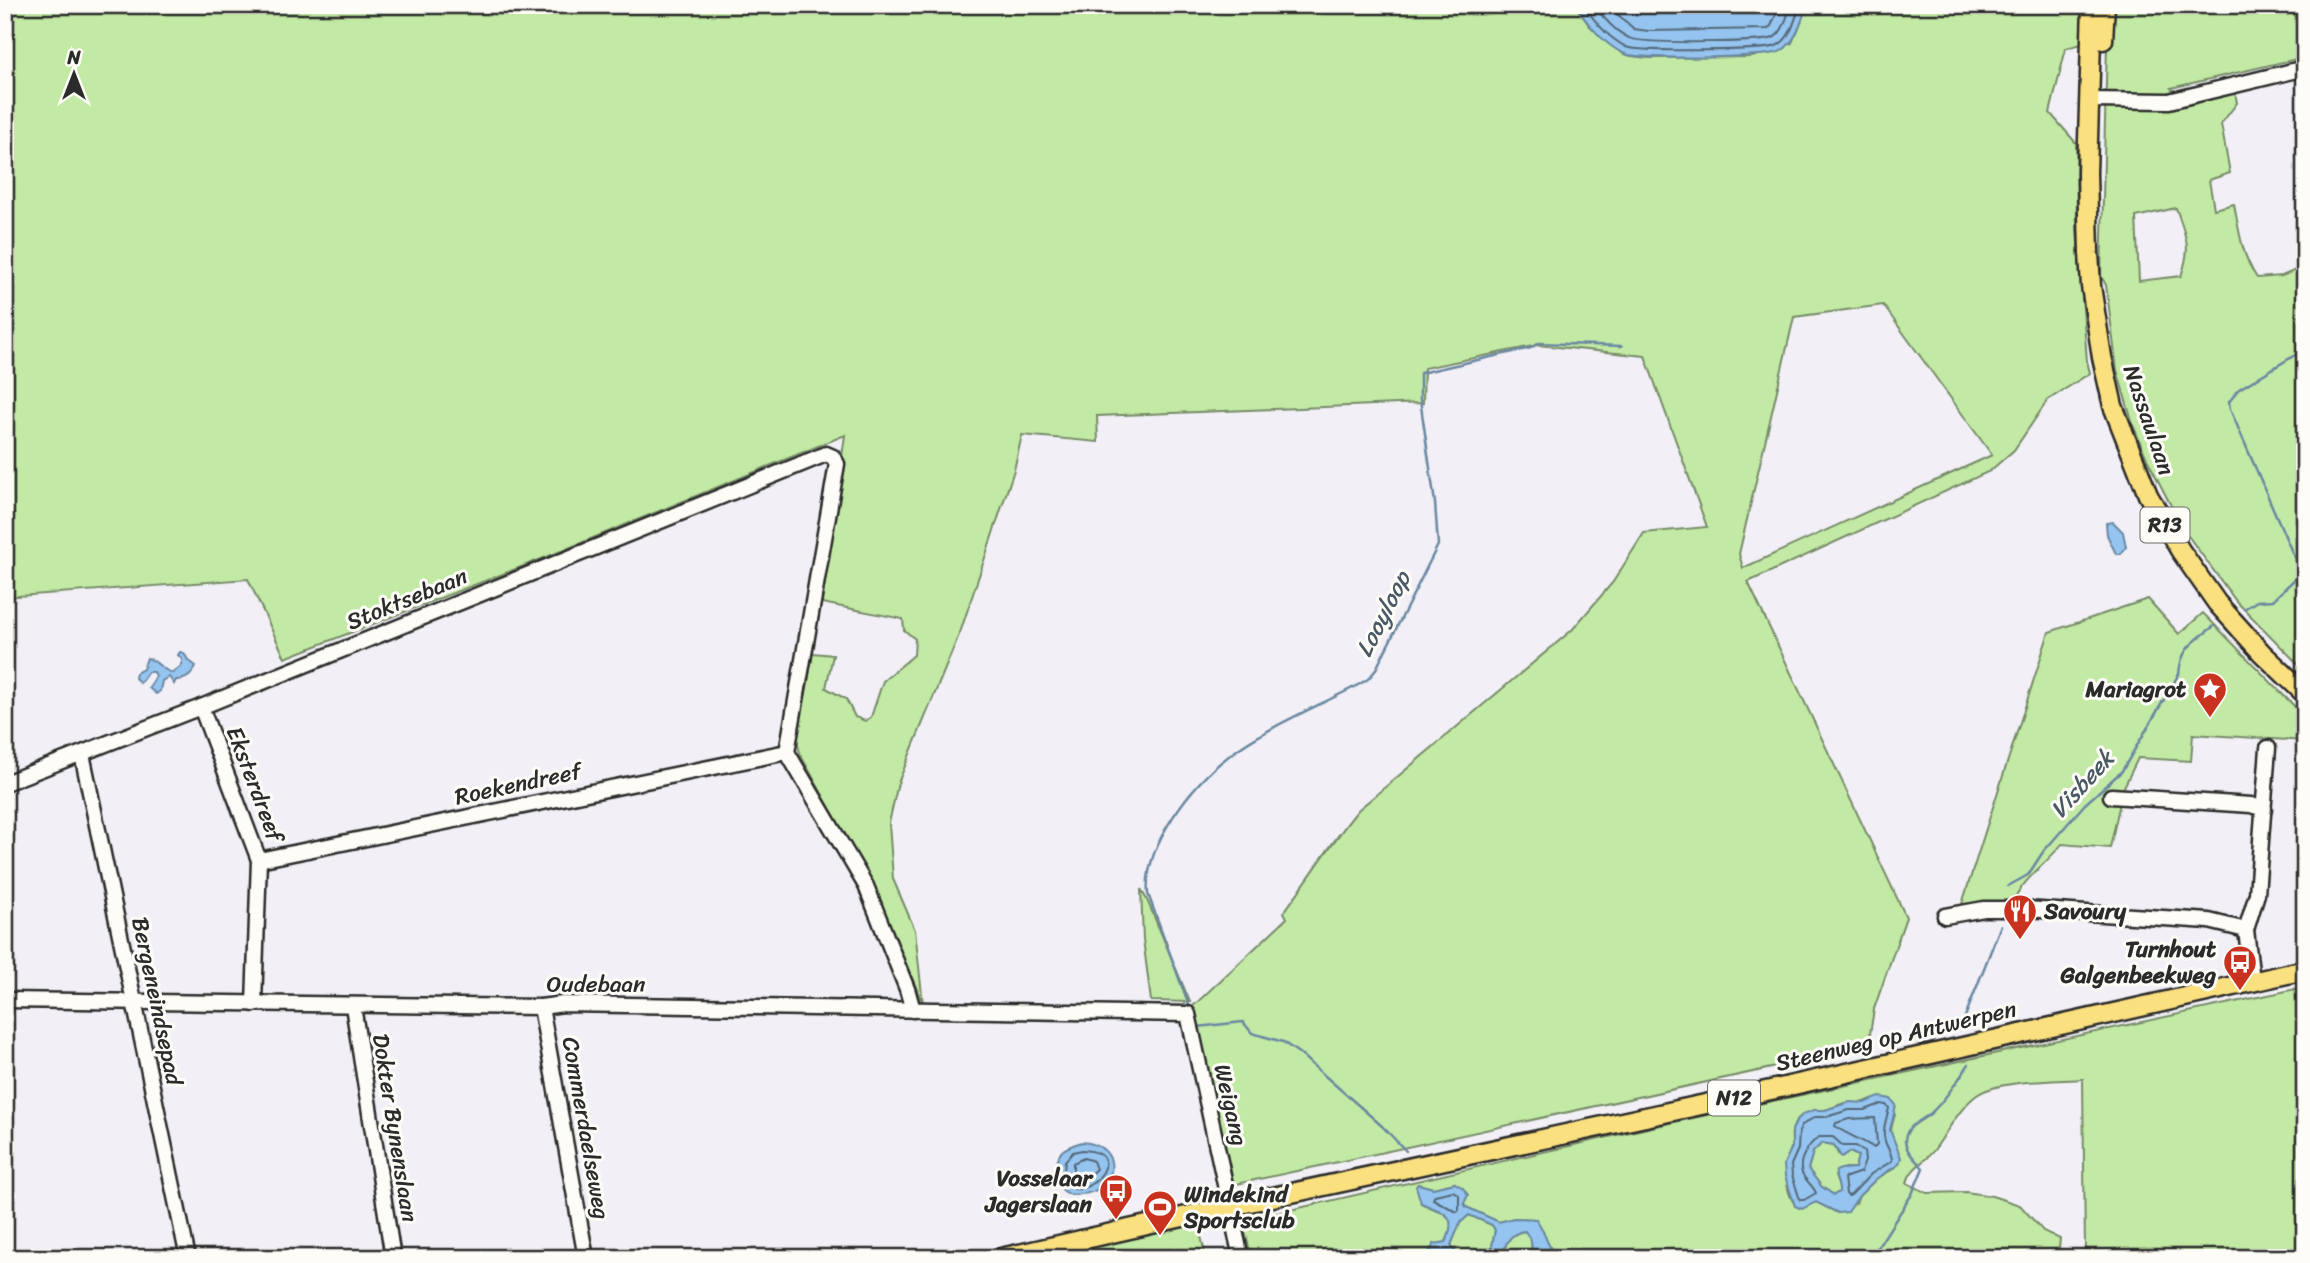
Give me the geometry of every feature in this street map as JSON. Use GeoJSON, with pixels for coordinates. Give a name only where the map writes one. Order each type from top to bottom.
{"type":"FeatureCollection","features":[{"type":"Feature","properties":{"kind":"main road","name":"Nassaulaan"},"geometry":{"type":"LineString","coordinates":[[2092,5],[2096,100]]}},
{"type":"Feature","properties":{"kind":"main road","name":"Nassaulaan"},"geometry":{"type":"LineString","coordinates":[[2105,5],[2088,230],[2091,286],[2113,406],[2148,495],[2180,550],[2217,603],[2262,653],[2305,694]]}},
{"type":"Feature","properties":{"kind":"main road","name":"Steenweg op Antwerpen"},"geometry":{"type":"LineString","coordinates":[[1231,1206],[1780,1088],[2305,970]]}},
{"type":"Feature","properties":{"kind":"main road","name":"N12"},"geometry":{"type":"LineString","coordinates":[[1001,1258],[1231,1206]]}},
{"type":"Feature","properties":{"kind":"street"},"geometry":{"type":"LineString","coordinates":[[2096,100],[2169,101],[2305,68]]}},
{"type":"Feature","properties":{"kind":"street","name":"Stoktsebaan"},"geometry":{"type":"LineString","coordinates":[[5,783],[201,707],[826,454],[833,457],[836,464],[787,752]]}},
{"type":"Feature","properties":{"kind":"street","name":"Eksterdreef"},"geometry":{"type":"LineString","coordinates":[[201,707],[259,860],[254,1004]]}},
{"type":"Feature","properties":{"kind":"street"},"geometry":{"type":"LineString","coordinates":[[2252,980],[2246,930],[2257,894],[2268,748]]}},
{"type":"Feature","properties":{"kind":"street"},"geometry":{"type":"LineString","coordinates":[[787,752],[866,886],[913,1010]]}},
{"type":"Feature","properties":{"kind":"street","name":"Roekendreef"},"geometry":{"type":"LineString","coordinates":[[259,860],[787,752]]}},
{"type":"Feature","properties":{"kind":"street","name":"Bergeneindsepad"},"geometry":{"type":"LineString","coordinates":[[82,754],[188,1258]]}},
{"type":"Feature","properties":{"kind":"street"},"geometry":{"type":"LineString","coordinates":[[2111,796],[2264,808]]}},
{"type":"Feature","properties":{"kind":"street"},"geometry":{"type":"LineString","coordinates":[[1945,916],[1984,909],[2026,909],[2209,921],[2246,930]]}},
{"type":"Feature","properties":{"kind":"street","name":"Oudebaan"},"geometry":{"type":"LineString","coordinates":[[5,1000],[352,1006],[541,1007],[564,1004],[1188,1014]]}},
{"type":"Feature","properties":{"kind":"street","name":"Dokter Bynenslaan"},"geometry":{"type":"LineString","coordinates":[[352,1006],[393,1258]]}},
{"type":"Feature","properties":{"kind":"street","name":"Commerdaelseweg"},"geometry":{"type":"LineString","coordinates":[[541,1007],[586,1258]]}},
{"type":"Feature","properties":{"kind":"street","name":"Weigang"},"geometry":{"type":"LineString","coordinates":[[1188,1014],[1241,1258]]}},
{"type":"Feature","properties":{"kind":"green space"},"geometry":{"type":"Polygon","coordinates":[[[5,5],[1575,5],[1589,25],[1624,54],[1648,58],[1752,57],[1792,43],[1807,5],[2083,5],[2082,44],[2066,48],[2050,113],[2076,143],[2077,230],[2090,373],[2048,400],[2014,450],[1990,471],[1748,582],[1906,917],[1874,1009],[1868,1047],[1232,1185],[1192,1007],[1287,918],[1284,912],[1358,810],[1572,630],[1613,582],[1644,533],[1707,527],[1645,356],[1538,345],[1424,368],[1423,403],[1097,416],[1098,442],[1022,435],[1014,470],[961,630],[898,783],[889,823],[893,879],[915,930],[923,1004],[873,886],[800,754],[797,740],[813,653],[833,655],[826,688],[846,699],[855,717],[865,721],[871,717],[883,681],[914,655],[915,639],[904,630],[903,619],[822,603],[845,435],[544,558],[285,658],[248,579],[5,597],[5,5]],[[1883,305],[1794,317],[1739,554],[1743,568],[1992,455],[1883,305]]]}},
{"type":"Feature","properties":{"kind":"green space"},"geometry":{"type":"Polygon","coordinates":[[[2112,5],[2305,5],[2305,57],[2171,88],[2188,100],[2235,92],[2237,103],[2221,124],[2230,173],[2209,180],[2214,209],[2234,204],[2244,252],[2257,278],[2282,276],[2305,266],[2305,671],[2236,601],[2183,529],[2147,459],[2133,425],[2117,370],[2106,285],[2101,276],[2107,44],[2113,44],[2112,5]],[[2176,208],[2136,217],[2139,281],[2181,276],[2187,249],[2176,208]]]}},
{"type":"Feature","properties":{"kind":"green space"},"geometry":{"type":"Polygon","coordinates":[[[2148,599],[2179,634],[2203,613],[2305,717],[2305,741],[2193,734],[2191,761],[2138,758],[2123,789],[2110,848],[2062,844],[2028,879],[2012,903],[1962,904],[2049,632],[2148,599]]]}},
{"type":"Feature","properties":{"kind":"green space"},"geometry":{"type":"Polygon","coordinates":[[[1141,889],[1190,1002],[1151,1001],[1143,939],[1141,889]]]}},
{"type":"Feature","properties":{"kind":"green space"},"geometry":{"type":"Polygon","coordinates":[[[2305,987],[2305,1258],[1554,1258],[1536,1219],[1514,1218],[1499,1222],[1466,1207],[1455,1183],[1433,1188],[1418,1184],[1421,1203],[1445,1214],[1451,1220],[1452,1228],[1446,1242],[1426,1258],[1252,1258],[1242,1221],[1661,1125],[2305,987]],[[2083,1079],[1998,1086],[1977,1095],[1959,1114],[1934,1150],[1911,1173],[1907,1183],[1927,1193],[1966,1192],[1992,1196],[2020,1205],[2043,1231],[2060,1239],[2058,1257],[2085,1250],[2083,1079]],[[1871,1099],[1809,1113],[1800,1117],[1794,1125],[1786,1175],[1789,1194],[1799,1208],[1816,1202],[1838,1213],[1856,1203],[1859,1196],[1876,1179],[1895,1168],[1901,1158],[1891,1132],[1895,1115],[1871,1099]]]}},
{"type":"Feature","properties":{"kind":"green space"},"geometry":{"type":"Polygon","coordinates":[[[1822,1143],[1834,1145],[1838,1154],[1844,1156],[1850,1152],[1858,1156],[1855,1168],[1845,1168],[1835,1176],[1839,1192],[1834,1195],[1822,1187],[1808,1169],[1813,1152],[1822,1143]]]}},
{"type":"Feature","properties":{"kind":"green space"},"geometry":{"type":"Polygon","coordinates":[[[1469,1215],[1492,1225],[1495,1230],[1490,1258],[1459,1258],[1451,1245],[1460,1223],[1469,1215]]]}},
{"type":"Feature","properties":{"kind":"green space","name":"Windekind Sportsclub"},"geometry":{"type":"Polygon","coordinates":[[[1197,1219],[1206,1258],[1041,1258],[1197,1219]]]}},
{"type":"Feature","properties":{"kind":"green space"},"geometry":{"type":"Polygon","coordinates":[[[1526,1231],[1532,1250],[1544,1258],[1504,1258],[1509,1240],[1526,1231]]]}},
{"type":"Feature","properties":{"kind":"water"},"geometry":{"type":"Polygon","coordinates":[[[1575,5],[1807,5],[1795,37],[1781,51],[1731,57],[1678,58],[1625,54],[1597,33],[1575,5]]]}},
{"type":"Feature","properties":{"kind":"water"},"geometry":{"type":"Polygon","coordinates":[[[2113,522],[2123,532],[2126,547],[2121,554],[2116,554],[2107,535],[2106,523],[2113,522]]]}},
{"type":"Feature","properties":{"kind":"water"},"geometry":{"type":"Polygon","coordinates":[[[180,652],[196,666],[186,678],[176,680],[174,684],[169,677],[162,681],[160,691],[156,694],[149,688],[156,676],[154,672],[148,672],[140,683],[135,678],[136,673],[143,669],[147,658],[173,673],[182,665],[182,659],[178,655],[180,652]]]}},
{"type":"Feature","properties":{"kind":"water"},"geometry":{"type":"Polygon","coordinates":[[[1880,1097],[1891,1099],[1896,1105],[1890,1130],[1901,1158],[1899,1164],[1876,1179],[1848,1212],[1838,1213],[1816,1202],[1802,1209],[1795,1206],[1784,1164],[1792,1147],[1792,1130],[1797,1120],[1803,1114],[1814,1110],[1825,1110],[1850,1102],[1864,1103],[1880,1097]],[[1822,1143],[1813,1152],[1808,1169],[1822,1187],[1834,1195],[1839,1192],[1836,1171],[1855,1168],[1858,1156],[1850,1152],[1841,1157],[1834,1145],[1822,1143]]]}},
{"type":"Feature","properties":{"kind":"water"},"geometry":{"type":"Polygon","coordinates":[[[1082,1142],[1096,1145],[1105,1151],[1112,1168],[1103,1185],[1093,1191],[1071,1194],[1061,1189],[1059,1184],[1056,1172],[1059,1155],[1064,1149],[1082,1142]]]}},
{"type":"Feature","properties":{"kind":"water"},"geometry":{"type":"Polygon","coordinates":[[[1455,1183],[1468,1195],[1464,1203],[1466,1207],[1499,1222],[1514,1218],[1536,1219],[1556,1256],[1544,1258],[1532,1250],[1531,1241],[1525,1231],[1509,1240],[1504,1258],[1490,1258],[1495,1230],[1492,1225],[1469,1215],[1460,1223],[1451,1245],[1459,1258],[1426,1258],[1434,1244],[1446,1242],[1451,1226],[1450,1220],[1443,1212],[1421,1203],[1416,1186],[1418,1184],[1433,1188],[1455,1183]]]}},
{"type":"Feature","properties":{"kind":"waterway","name":"Looyloop"},"geometry":{"type":"LineString","coordinates":[[1190,1008],[1148,894],[1154,856],[1162,836],[1186,798],[1230,755],[1276,727],[1358,685],[1375,671],[1438,545],[1435,503],[1420,399],[1420,373],[1531,348],[1538,343],[1622,346]]}},
{"type":"Feature","properties":{"kind":"waterway","name":"Visbeek"},"geometry":{"type":"LineString","coordinates":[[2244,609],[2257,601],[2273,600],[2301,573],[2229,402],[2239,389],[2305,349]]}},
{"type":"Feature","properties":{"kind":"waterway","name":"Visbeek"},"geometry":{"type":"LineString","coordinates":[[2008,886],[2028,875],[2043,852],[2085,804],[2122,771],[2179,674],[2182,657],[2195,641],[2214,626]]}},
{"type":"Feature","properties":{"kind":"waterway","name":"Visbeek"},"geometry":{"type":"LineString","coordinates":[[1961,1027],[2001,925]]}},
{"type":"Feature","properties":{"kind":"waterway","name":"Looyloop"},"geometry":{"type":"LineString","coordinates":[[1197,1027],[1243,1022],[1252,1033],[1283,1042],[1382,1126],[1406,1151]]}},
{"type":"Feature","properties":{"kind":"waterway","name":"Visbeek"},"geometry":{"type":"LineString","coordinates":[[1871,1258],[1912,1194],[1923,1168],[1907,1148],[1905,1140],[1908,1131],[1942,1102],[1969,1064]]}},
{"type":"Feature","properties":{"kind":"waterway","name":"Looyloop"},"geometry":{"type":"LineString","coordinates":[[1689,1258],[1696,1258]]}},
{"type":"Feature","properties":{"kind":"place","name":"Mariagrot"},"geometry":{"type":"Point","coordinates":[2210,719]}},
{"type":"Feature","properties":{"kind":"place","name":"Savoury"},"geometry":{"type":"Point","coordinates":[2020,941]}},
{"type":"Feature","properties":{"kind":"place","name":"Turnhout Galgenbeekweg"},"geometry":{"type":"Point","coordinates":[2240,992]}},
{"type":"Feature","properties":{"kind":"place","name":"Vosselaar Jagerslaan"},"geometry":{"type":"Point","coordinates":[1116,1221]}},
{"type":"Feature","properties":{"kind":"place","name":"Windekind Sportsclub"},"geometry":{"type":"Point","coordinates":[1160,1237]}}]}
